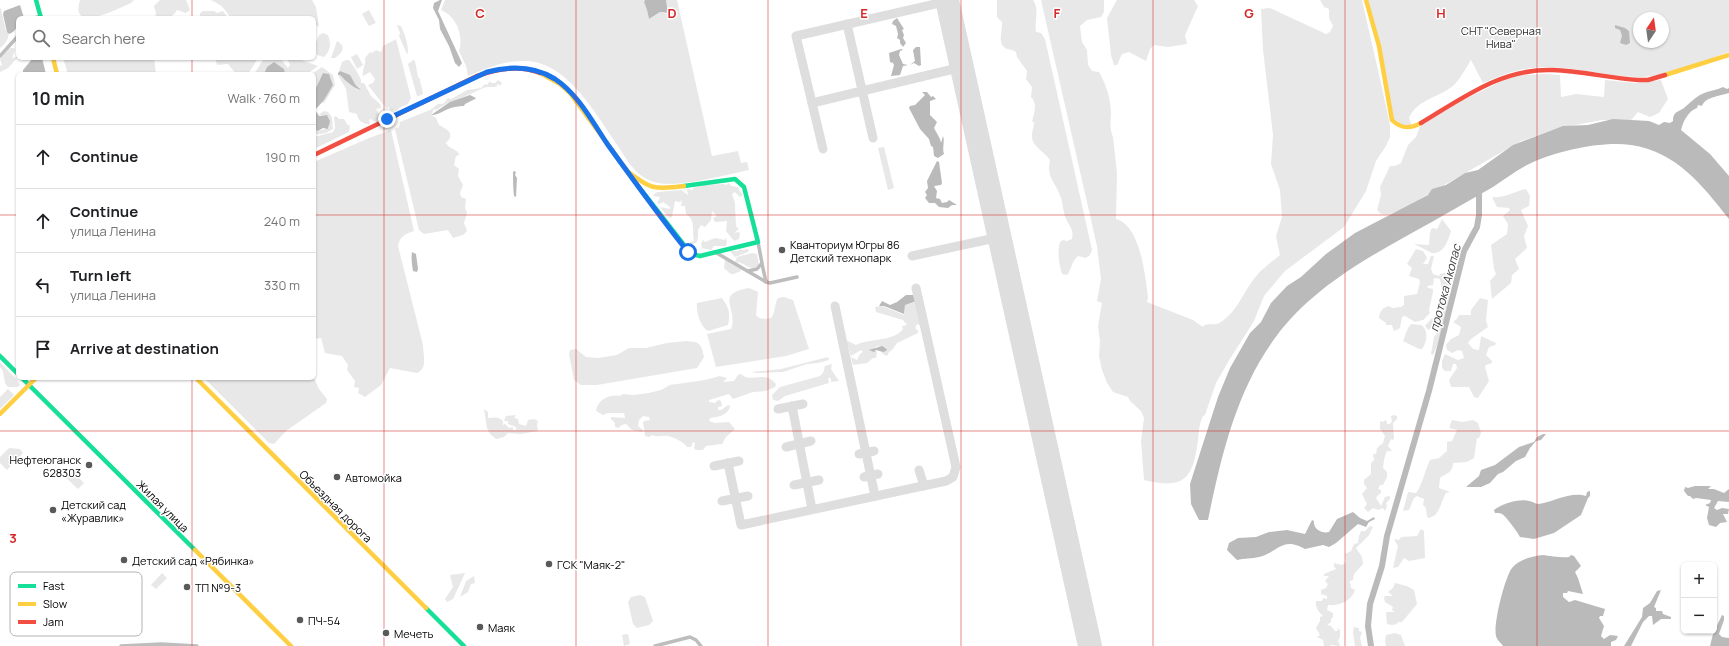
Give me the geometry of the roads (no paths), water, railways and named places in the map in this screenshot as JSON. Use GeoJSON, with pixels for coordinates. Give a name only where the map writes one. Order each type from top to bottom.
{"type":"FeatureCollection","features":[{"type":"Feature","properties":{"kind":"street"},"geometry":{"type":"LineString","coordinates":[[36,0],[41,16]]}},
{"type":"Feature","properties":{"kind":"street"},"geometry":{"type":"LineString","coordinates":[[1366,0],[1379,46],[1392,120],[1395,124],[1408,128],[1414,127],[1464,97],[1486,86],[1504,78],[1522,73],[1541,70],[1567,71],[1622,79],[1653,80],[1729,55]]}},
{"type":"Feature","properties":{"kind":"street"},"geometry":{"type":"LineString","coordinates":[[0,56],[16,38]]}},
{"type":"Feature","properties":{"kind":"street"},"geometry":{"type":"LineString","coordinates":[[54,60],[56,72]]}},
{"type":"Feature","properties":{"kind":"street"},"geometry":{"type":"LineString","coordinates":[[316,153],[477,76],[495,70],[518,68],[534,70],[548,76],[564,86],[579,104],[644,195],[691,254],[700,256],[758,242]]}},
{"type":"Feature","properties":{"kind":"street"},"geometry":{"type":"LineString","coordinates":[[627,171],[650,187],[663,189],[735,179],[744,187],[758,242],[766,282]]}},
{"type":"Feature","properties":{"kind":"street"},"geometry":{"type":"LineString","coordinates":[[644,195],[650,187]]}},
{"type":"Feature","properties":{"kind":"street"},"geometry":{"type":"LineString","coordinates":[[715,252],[766,282],[770,283],[797,277]]}},
{"type":"Feature","properties":{"kind":"street"},"geometry":{"type":"LineString","coordinates":[[745,270],[754,271],[760,267],[762,263]]}},
{"type":"Feature","properties":{"kind":"street"},"geometry":{"type":"LineString","coordinates":[[0,356],[16,372]]}},
{"type":"Feature","properties":{"kind":"street","name":"Жилая улица"},"geometry":{"type":"LineString","coordinates":[[24,380],[291,646]]}},
{"type":"Feature","properties":{"kind":"street"},"geometry":{"type":"LineString","coordinates":[[0,414],[34,380]]}},
{"type":"Feature","properties":{"kind":"street","name":"Объездная дорога"},"geometry":{"type":"LineString","coordinates":[[198,380],[464,646]]}},
{"type":"Feature","properties":{"kind":"street"},"geometry":{"type":"LineString","coordinates":[[656,646],[690,637],[696,640],[701,646]]}},
{"type":"Feature","properties":{"kind":"street"},"geometry":{"type":"LineString","coordinates":[[121,646],[161,644],[197,646]]}},
{"type":"Feature","properties":{"kind":"waterway","name":"протока Акопас"},"geometry":{"type":"LineString","coordinates":[[1371,646],[1368,626],[1370,604],[1382,566],[1387,536],[1429,391],[1464,251],[1477,227],[1479,215],[1479,188]]}},
{"type":"Feature","properties":{"kind":"place","name":"Кванториум Югры 86 Детский технопарк"},"geometry":{"type":"Point","coordinates":[782,250]}},
{"type":"Feature","properties":{"kind":"place","name":"Нефтеюганск 628303"},"geometry":{"type":"Point","coordinates":[89,465]}},
{"type":"Feature","properties":{"kind":"place","name":"Автомойка"},"geometry":{"type":"Point","coordinates":[337,477]}},
{"type":"Feature","properties":{"kind":"place","name":"Детский сад «Журавлик»"},"geometry":{"type":"Point","coordinates":[53,510]}},
{"type":"Feature","properties":{"kind":"place","name":"Детский сад «Рябинка»"},"geometry":{"type":"Point","coordinates":[124,560]}},
{"type":"Feature","properties":{"kind":"place","name":"ГСК \"Маяк-2\""},"geometry":{"type":"Point","coordinates":[549,564]}},
{"type":"Feature","properties":{"kind":"place","name":"ТП №9-3"},"geometry":{"type":"Point","coordinates":[187,587]}},
{"type":"Feature","properties":{"kind":"place","name":"ПЧ-54"},"geometry":{"type":"Point","coordinates":[300,620]}},
{"type":"Feature","properties":{"kind":"place","name":"Маяк"},"geometry":{"type":"Point","coordinates":[480,627]}},
{"type":"Feature","properties":{"kind":"place","name":"Мечеть"},"geometry":{"type":"Point","coordinates":[386,633]}},
{"type":"Feature","properties":{"kind":"park label","name":"СНТ \"Северная Нива\""},"geometry":{"type":"Point","coordinates":[1501,36]}}]}
